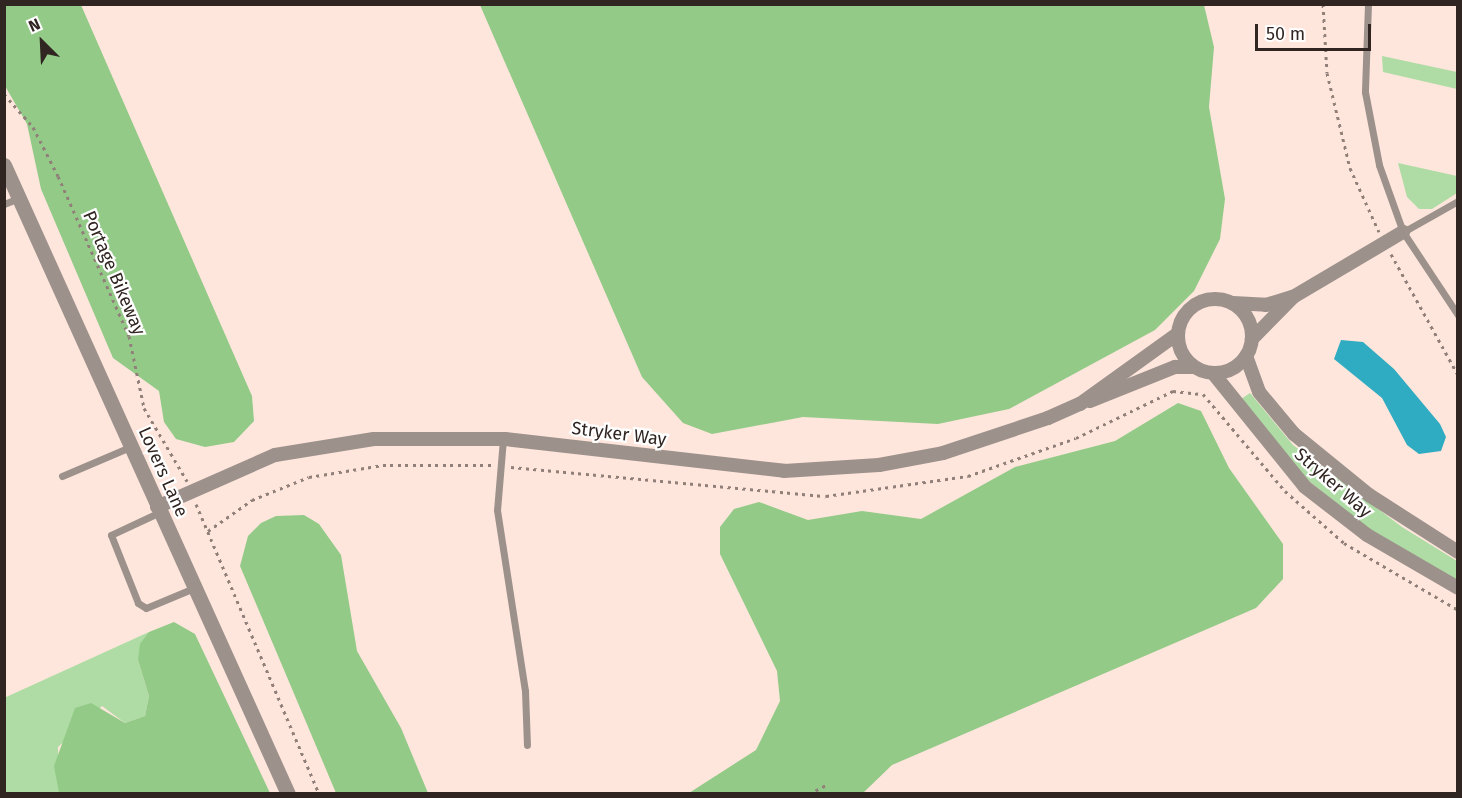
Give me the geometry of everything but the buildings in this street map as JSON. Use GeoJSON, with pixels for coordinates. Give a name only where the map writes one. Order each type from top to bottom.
{"type":"FeatureCollection","features":[{"type":"Feature","properties":{"kind":"street","name":"Lovers Lane"},"geometry":{"type":"LineString","coordinates":[[4,165],[288,794]]}},
{"type":"Feature","properties":{"kind":"street"},"geometry":{"type":"LineString","coordinates":[[1213,373],[1233,369],[1246,356],[1252,339],[1293,297],[1403,232]]}},
{"type":"Feature","properties":{"kind":"street"},"geometry":{"type":"LineString","coordinates":[[1229,302],[1255,306],[1293,297]]}},
{"type":"Feature","properties":{"kind":"street"},"geometry":{"type":"LineString","coordinates":[[1229,302],[1247,317],[1252,339]]}},
{"type":"Feature","properties":{"kind":"street","name":"Stryker Way"},"geometry":{"type":"LineString","coordinates":[[1080,404],[1178,334],[1195,304],[1229,302]]}},
{"type":"Feature","properties":{"kind":"street"},"geometry":{"type":"LineString","coordinates":[[1178,334],[1184,358],[1194,367]]}},
{"type":"Feature","properties":{"kind":"street","name":"Stryker Way"},"geometry":{"type":"LineString","coordinates":[[1246,356],[1260,392],[1294,434],[1369,495],[1458,552]]}},
{"type":"Feature","properties":{"kind":"street","name":"Stryker Way"},"geometry":{"type":"LineString","coordinates":[[158,509],[298,449],[374,439],[502,439],[734,467],[823,469],[944,453],[1175,367],[1194,367],[1213,373],[1305,487],[1367,536],[1458,588]]}},
{"type":"Feature","properties":{"kind":"lane"},"geometry":{"type":"LineString","coordinates":[[1368,4],[1364,50],[1371,132],[1403,232],[1458,315]]}},
{"type":"Feature","properties":{"kind":"lane"},"geometry":{"type":"LineString","coordinates":[[4,204],[19,198]]}},
{"type":"Feature","properties":{"kind":"lane"},"geometry":{"type":"LineString","coordinates":[[1403,232],[1458,201]]}},
{"type":"Feature","properties":{"kind":"lane"},"geometry":{"type":"LineString","coordinates":[[502,439],[497,510],[527,745]]}},
{"type":"Feature","properties":{"kind":"lane"},"geometry":{"type":"LineString","coordinates":[[62,476],[130,447]]}},
{"type":"Feature","properties":{"kind":"lane"},"geometry":{"type":"LineString","coordinates":[[158,509],[111,535],[138,603],[146,608],[194,588]]}},
{"type":"Feature","properties":{"kind":"path"},"geometry":{"type":"LineString","coordinates":[[1323,4],[1327,73],[1350,168],[1384,243],[1427,312],[1458,375]]}},
{"type":"Feature","properties":{"kind":"path","name":"Portage Bikeway"},"geometry":{"type":"LineString","coordinates":[[4,94],[33,127],[58,176],[129,336],[144,408],[182,469]]}},
{"type":"Feature","properties":{"kind":"path"},"geometry":{"type":"LineString","coordinates":[[205,523],[319,794]]}},
{"type":"Feature","properties":{"kind":"path"},"geometry":{"type":"LineString","coordinates":[[809,794],[826,785]]}},
{"type":"Feature","properties":{"kind":"green space"},"geometry":{"type":"Polygon","coordinates":[[[4,5],[81,5],[252,396],[254,421],[234,442],[205,447],[176,439],[164,422],[159,391],[113,358],[41,189],[27,124],[5,86],[4,5]]]}},
{"type":"Feature","properties":{"kind":"green space"},"geometry":{"type":"Polygon","coordinates":[[[480,5],[1204,5],[1214,47],[1209,107],[1225,199],[1220,239],[1194,291],[1155,330],[1009,409],[938,424],[803,417],[712,434],[683,423],[642,377],[480,5]]]}},
{"type":"Feature","properties":{"kind":"green space"},"geometry":{"type":"Polygon","coordinates":[[[1382,56],[1457,72],[1457,89],[1383,72],[1382,56]]]}},
{"type":"Feature","properties":{"kind":"green space"},"geometry":{"type":"Polygon","coordinates":[[[1398,163],[1457,176],[1457,193],[1432,209],[1419,209],[1407,197],[1398,163]]]}},
{"type":"Feature","properties":{"kind":"green space"},"geometry":{"type":"Polygon","coordinates":[[[1250,393],[1293,445],[1402,527],[1457,561],[1457,582],[1372,532],[1304,477],[1241,399],[1250,393]]]}},
{"type":"Feature","properties":{"kind":"green space"},"geometry":{"type":"Polygon","coordinates":[[[1178,403],[1201,411],[1229,468],[1283,544],[1283,579],[1256,608],[892,765],[863,793],[689,793],[756,750],[780,701],[777,671],[720,554],[720,527],[734,509],[759,502],[808,520],[862,511],[921,519],[1015,467],[1115,441],[1178,403]]]}},
{"type":"Feature","properties":{"kind":"green space"},"geometry":{"type":"Polygon","coordinates":[[[304,515],[319,524],[341,555],[357,651],[401,728],[428,793],[336,793],[240,566],[248,536],[261,523],[276,516],[304,515]]]}},
{"type":"Feature","properties":{"kind":"green space"},"geometry":{"type":"Polygon","coordinates":[[[174,622],[195,634],[270,793],[59,793],[54,766],[75,708],[91,703],[125,723],[145,716],[149,696],[138,660],[140,644],[149,632],[174,622]]]}},
{"type":"Feature","properties":{"kind":"green space"},"geometry":{"type":"Polygon","coordinates":[[[149,632],[138,660],[149,696],[145,716],[125,723],[102,706],[58,747],[59,793],[5,793],[4,698],[149,632]]]}},
{"type":"Feature","properties":{"kind":"water"},"geometry":{"type":"Polygon","coordinates":[[[1341,340],[1363,342],[1394,369],[1440,424],[1446,437],[1441,451],[1419,454],[1407,445],[1382,398],[1334,359],[1341,340]]]}}]}
